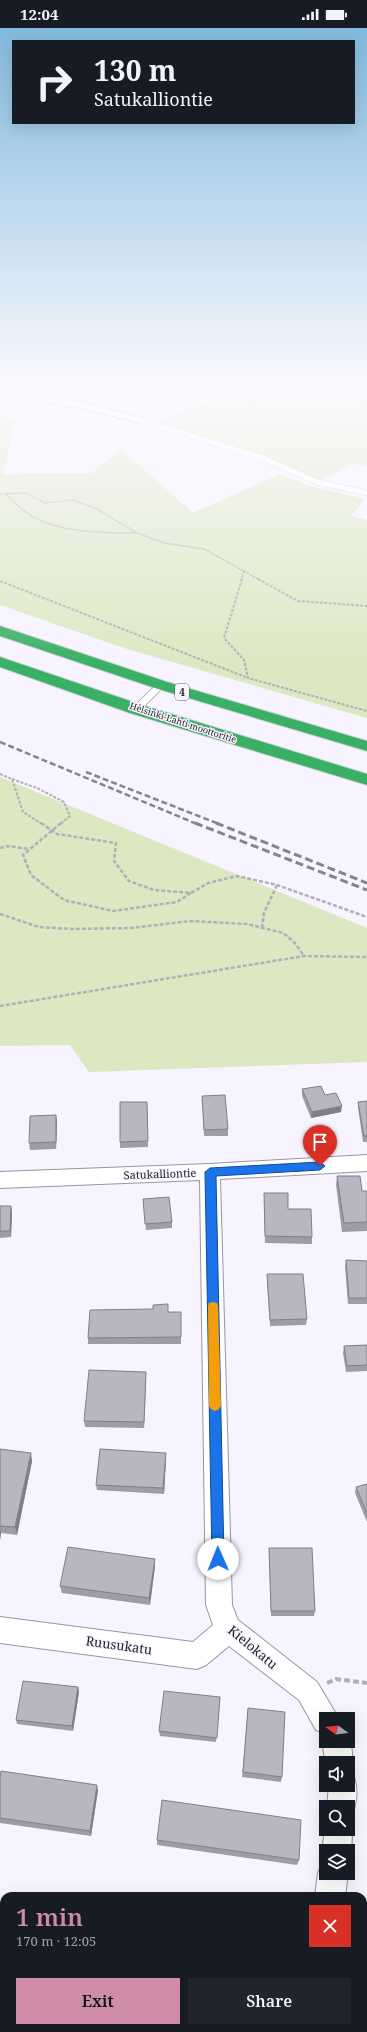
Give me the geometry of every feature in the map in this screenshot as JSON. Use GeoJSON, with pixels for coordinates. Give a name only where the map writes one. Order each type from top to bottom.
{"type":"FeatureCollection","features":[{"type":"Feature","properties":{"kind":"highway","name":"4"},"geometry":{"type":"LineString","coordinates":[[0,631],[161,685],[367,746]]}},
{"type":"Feature","properties":{"kind":"highway","name":"Helsinki-Lahti moottoritie"},"geometry":{"type":"LineString","coordinates":[[0,662],[136,709],[367,780]]}},
{"type":"Feature","properties":{"kind":"street","name":"Satukalliontie"},"geometry":{"type":"LineString","coordinates":[[0,1180],[210,1172],[367,1163]]}},
{"type":"Feature","properties":{"kind":"street","name":"Kielokatu"},"geometry":{"type":"LineString","coordinates":[[210,1172],[219,1605],[228,1629],[308,1691],[321,1712]]}},
{"type":"Feature","properties":{"kind":"street","name":"Ruusukatu"},"geometry":{"type":"LineString","coordinates":[[0,1630],[197,1656],[228,1629]]}},
{"type":"Feature","properties":{"kind":"street"},"geometry":{"type":"LineString","coordinates":[[331,1892],[332,1880]]}},
{"type":"Feature","properties":{"kind":"lane"},"geometry":{"type":"LineString","coordinates":[[314,481],[367,494]]}},
{"type":"Feature","properties":{"kind":"lane"},"geometry":{"type":"LineString","coordinates":[[136,709],[161,685]]}},
{"type":"Feature","properties":{"kind":"path"},"geometry":{"type":"LineString","coordinates":[[0,494],[26,493],[45,503],[72,500],[95,508],[137,534],[164,542],[204,548],[298,601],[367,606]]}},
{"type":"Feature","properties":{"kind":"path"},"geometry":{"type":"LineString","coordinates":[[5,494],[15,500],[28,514],[43,521],[106,534],[137,534]]}},
{"type":"Feature","properties":{"kind":"path"},"geometry":{"type":"LineString","coordinates":[[244,571],[224,638],[244,660],[248,678]]}},
{"type":"Feature","properties":{"kind":"path"},"geometry":{"type":"LineString","coordinates":[[0,581],[248,678],[367,710]]}},
{"type":"Feature","properties":{"kind":"path"},"geometry":{"type":"LineString","coordinates":[[0,774],[37,788],[64,802],[70,816],[51,830],[23,855],[31,875],[64,900],[113,911],[177,902],[208,883],[237,876],[276,885],[367,916]]}},
{"type":"Feature","properties":{"kind":"path"},"geometry":{"type":"LineString","coordinates":[[12,779],[23,812],[57,834],[116,843],[114,861],[129,881],[154,890],[191,893]]}},
{"type":"Feature","properties":{"kind":"path"},"geometry":{"type":"LineString","coordinates":[[0,848],[8,846],[29,849]]}},
{"type":"Feature","properties":{"kind":"path"},"geometry":{"type":"LineString","coordinates":[[262,928],[264,913],[276,885]]}},
{"type":"Feature","properties":{"kind":"path"},"geometry":{"type":"LineString","coordinates":[[0,914],[39,927],[72,930],[131,928],[191,921],[247,924],[283,933],[294,942],[298,950],[304,956]]}},
{"type":"Feature","properties":{"kind":"path"},"geometry":{"type":"LineString","coordinates":[[0,1006],[304,956],[367,957]]}},
{"type":"Feature","properties":{"kind":"path"},"geometry":{"type":"LineString","coordinates":[[308,1691],[336,1679],[367,1684]]}},
{"type":"Feature","properties":{"kind":"green space"},"geometry":{"type":"Polygon","coordinates":[[[0,481],[156,481],[193,513],[265,481],[297,481],[308,485],[365,499],[351,516],[367,520],[367,718],[124,648],[0,605],[0,481]]]}},
{"type":"Feature","properties":{"kind":"green space"},"geometry":{"type":"Polygon","coordinates":[[[0,777],[367,928],[367,1062],[89,1072],[70,1045],[0,1046],[0,777]]]}},
{"type":"Feature","properties":{"kind":"building"},"geometry":{"type":"Polygon","coordinates":[[[321,1086],[325,1095],[336,1093],[342,1106],[312,1112],[302,1089],[321,1086]]]}},
{"type":"Feature","properties":{"kind":"building"},"geometry":{"type":"Polygon","coordinates":[[[225,1095],[228,1129],[204,1130],[202,1096],[225,1095]]]}},
{"type":"Feature","properties":{"kind":"building"},"geometry":{"type":"Polygon","coordinates":[[[367,1101],[367,1136],[364,1136],[358,1102],[367,1101]]]}},
{"type":"Feature","properties":{"kind":"building"},"geometry":{"type":"Polygon","coordinates":[[[120,1102],[147,1102],[148,1141],[120,1142],[120,1102]]]}},
{"type":"Feature","properties":{"kind":"building"},"geometry":{"type":"Polygon","coordinates":[[[56,1115],[56,1142],[29,1143],[30,1116],[56,1115]]]}},
{"type":"Feature","properties":{"kind":"building"},"geometry":{"type":"Polygon","coordinates":[[[337,1176],[360,1176],[362,1191],[367,1191],[367,1222],[344,1223],[337,1176]]]}},
{"type":"Feature","properties":{"kind":"building"},"geometry":{"type":"Polygon","coordinates":[[[264,1193],[288,1193],[288,1209],[311,1209],[312,1237],[265,1236],[264,1193]]]}},
{"type":"Feature","properties":{"kind":"building"},"geometry":{"type":"Polygon","coordinates":[[[169,1197],[172,1222],[145,1224],[143,1199],[169,1197]]]}},
{"type":"Feature","properties":{"kind":"building"},"geometry":{"type":"Polygon","coordinates":[[[0,1206],[11,1206],[10,1231],[0,1231],[0,1206]]]}},
{"type":"Feature","properties":{"kind":"building"},"geometry":{"type":"Polygon","coordinates":[[[346,1260],[367,1261],[367,1298],[349,1298],[346,1260]]]}},
{"type":"Feature","properties":{"kind":"building"},"geometry":{"type":"Polygon","coordinates":[[[267,1274],[303,1274],[307,1319],[270,1320],[267,1274]]]}},
{"type":"Feature","properties":{"kind":"building"},"geometry":{"type":"Polygon","coordinates":[[[168,1304],[168,1312],[181,1312],[181,1337],[88,1338],[90,1310],[153,1309],[153,1305],[168,1304]]]}},
{"type":"Feature","properties":{"kind":"building"},"geometry":{"type":"Polygon","coordinates":[[[367,1345],[367,1365],[347,1366],[344,1346],[367,1345]]]}},
{"type":"Feature","properties":{"kind":"building"},"geometry":{"type":"Polygon","coordinates":[[[89,1370],[146,1372],[144,1422],[84,1421],[89,1370]]]}},
{"type":"Feature","properties":{"kind":"building"},"geometry":{"type":"Polygon","coordinates":[[[0,1449],[31,1453],[15,1527],[0,1526],[0,1449]]]}},
{"type":"Feature","properties":{"kind":"building"},"geometry":{"type":"Polygon","coordinates":[[[100,1449],[166,1453],[163,1488],[96,1485],[100,1449]]]}},
{"type":"Feature","properties":{"kind":"building"},"geometry":{"type":"Polygon","coordinates":[[[367,1484],[367,1513],[356,1487],[367,1484]]]}},
{"type":"Feature","properties":{"kind":"building"},"geometry":{"type":"Polygon","coordinates":[[[68,1547],[155,1559],[149,1598],[60,1586],[68,1547]]]}},
{"type":"Feature","properties":{"kind":"building"},"geometry":{"type":"Polygon","coordinates":[[[269,1548],[312,1548],[315,1611],[271,1611],[269,1548]]]}},
{"type":"Feature","properties":{"kind":"building"},"geometry":{"type":"Polygon","coordinates":[[[23,1681],[78,1687],[72,1726],[16,1720],[23,1681]]]}},
{"type":"Feature","properties":{"kind":"building"},"geometry":{"type":"Polygon","coordinates":[[[164,1691],[220,1697],[217,1738],[159,1731],[164,1691]]]}},
{"type":"Feature","properties":{"kind":"building"},"geometry":{"type":"Polygon","coordinates":[[[248,1708],[285,1712],[282,1777],[243,1772],[248,1708]]]}},
{"type":"Feature","properties":{"kind":"building"},"geometry":{"type":"Polygon","coordinates":[[[1,1771],[97,1785],[90,1831],[0,1818],[1,1771]]]}},
{"type":"Feature","properties":{"kind":"building"},"geometry":{"type":"Polygon","coordinates":[[[162,1800],[301,1820],[299,1860],[157,1840],[162,1800]]]}},
{"type":"Feature","properties":{"kind":"railway"},"geometry":{"type":"LineString","coordinates":[[0,742],[197,824]]}},
{"type":"Feature","properties":{"kind":"railway"},"geometry":{"type":"LineString","coordinates":[[86,772],[219,824]]}},
{"type":"Feature","properties":{"kind":"railway"},"geometry":{"type":"LineString","coordinates":[[195,823],[367,890]]}},
{"type":"Feature","properties":{"kind":"railway"},"geometry":{"type":"LineString","coordinates":[[216,823],[367,883]]}},
{"type":"Feature","properties":{"kind":"slow traffic"},"geometry":{"type":"LineString","coordinates":[[213,1306],[215,1406]]}},
{"type":"Feature","properties":{"kind":"route"},"geometry":{"type":"LineString","coordinates":[[218,1559],[210,1172],[320,1166]]}}]}
